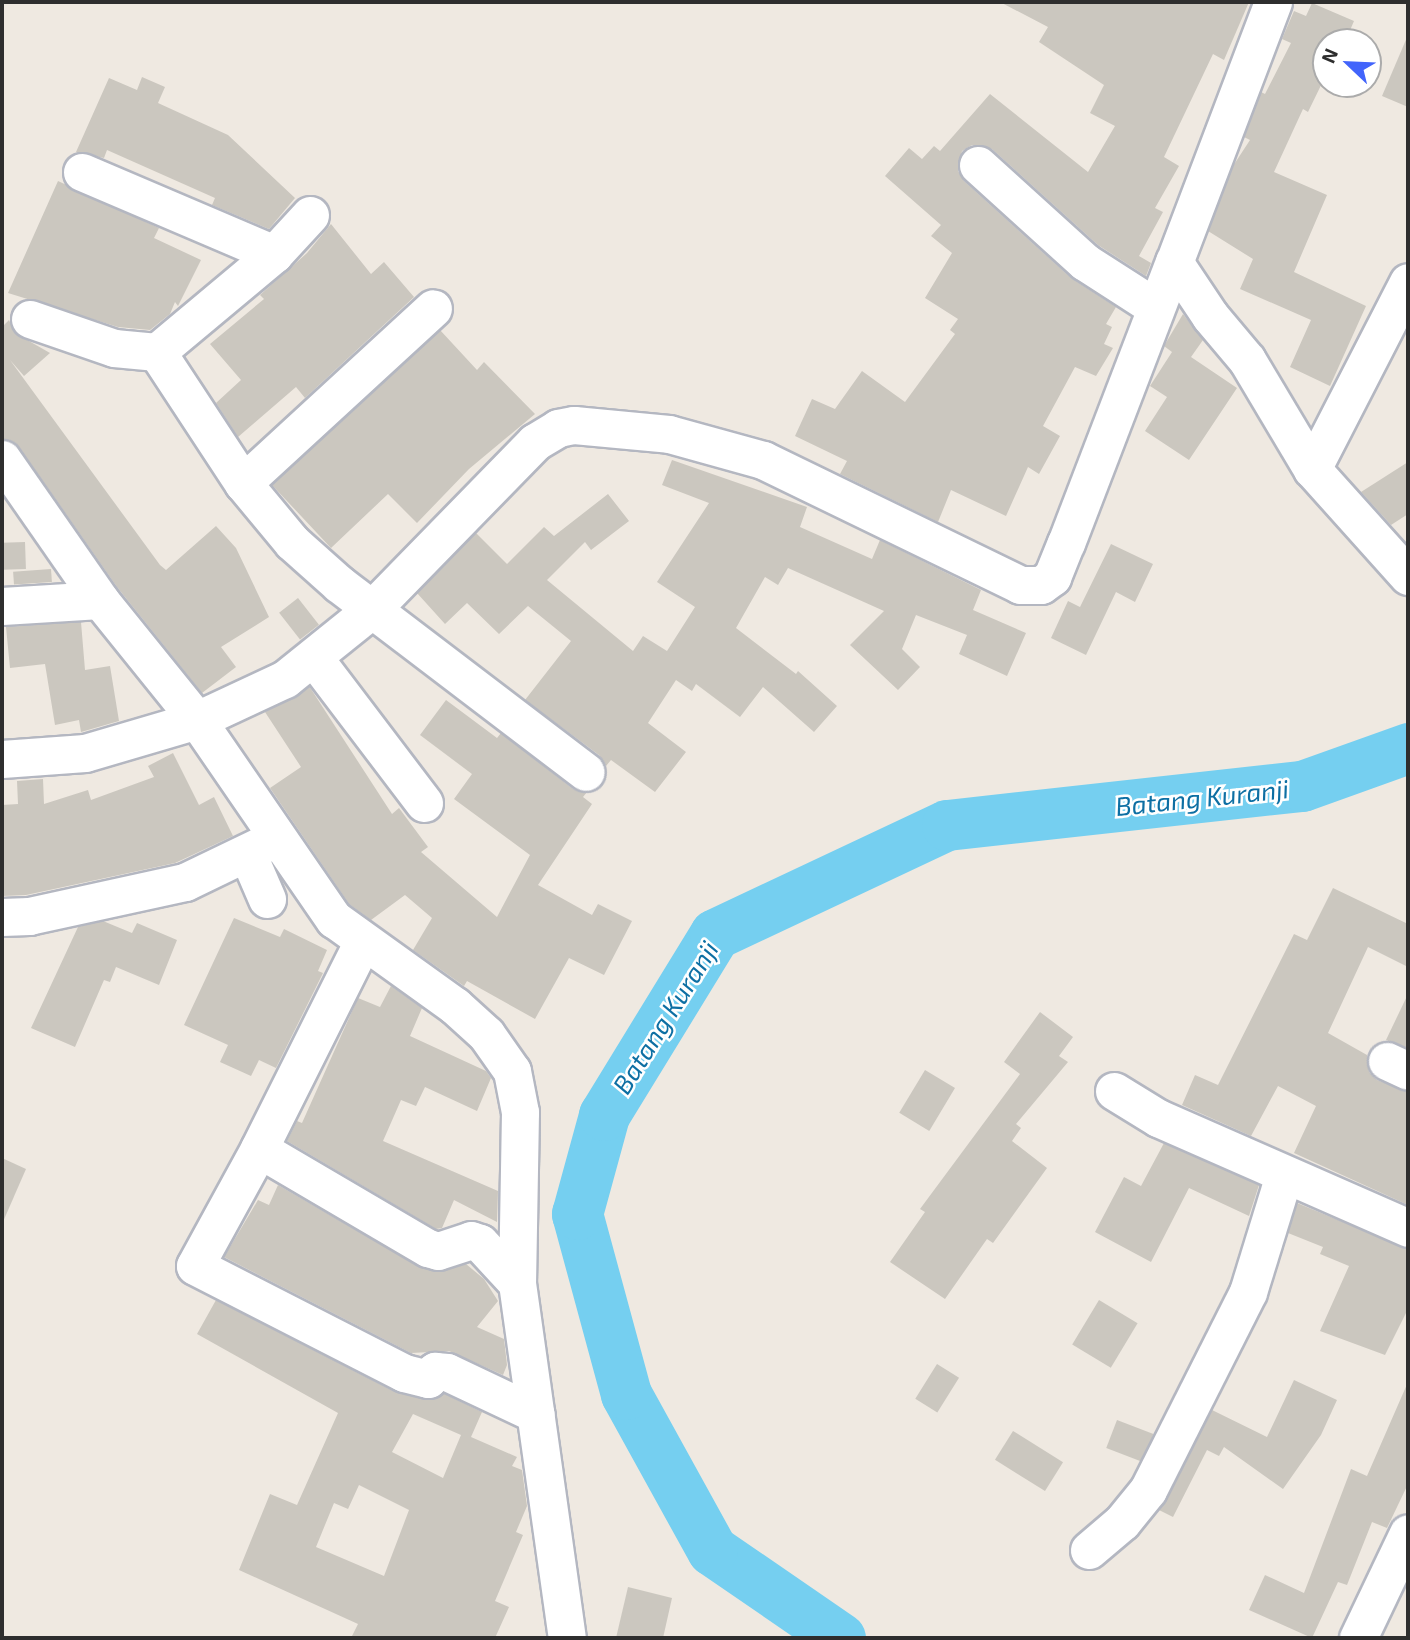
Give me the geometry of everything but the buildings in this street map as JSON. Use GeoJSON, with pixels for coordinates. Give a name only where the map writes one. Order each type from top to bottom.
{"type":"FeatureCollection","features":[{"type":"Feature","properties":{"kind":"street"},"geometry":{"type":"LineString","coordinates":[[2,759],[85,753],[197,720],[285,679],[314,659],[372,609],[535,442],[558,428],[574,425],[668,434],[763,460],[1020,585],[1041,585],[1052,577],[1066,543],[1273,2]]}},
{"type":"Feature","properties":{"kind":"street"},"geometry":{"type":"LineString","coordinates":[[978,165],[1085,261],[1155,307]]}},
{"type":"Feature","properties":{"kind":"street"},"geometry":{"type":"LineString","coordinates":[[82,172],[274,254]]}},
{"type":"Feature","properties":{"kind":"street"},"geometry":{"type":"LineString","coordinates":[[30,319],[114,348],[157,352],[274,254],[310,215]]}},
{"type":"Feature","properties":{"kind":"street"},"geometry":{"type":"LineString","coordinates":[[1174,262],[1210,316],[1247,360],[1312,469],[1408,576]]}},
{"type":"Feature","properties":{"kind":"street"},"geometry":{"type":"LineString","coordinates":[[1312,469],[1408,282]]}},
{"type":"Feature","properties":{"kind":"street"},"geometry":{"type":"LineString","coordinates":[[243,483],[433,308]]}},
{"type":"Feature","properties":{"kind":"street"},"geometry":{"type":"LineString","coordinates":[[157,352],[243,483],[292,542],[372,609],[586,772]]}},
{"type":"Feature","properties":{"kind":"street"},"geometry":{"type":"LineString","coordinates":[[8,476],[100,600],[197,720],[262,847],[362,943],[455,1006],[486,1034],[512,1071],[520,1112],[517,1283],[568,1638]]}},
{"type":"Feature","properties":{"kind":"street"},"geometry":{"type":"LineString","coordinates":[[2,606],[100,600]]}},
{"type":"Feature","properties":{"kind":"street"},"geometry":{"type":"LineString","coordinates":[[314,659],[424,803]]}},
{"type":"Feature","properties":{"kind":"street"},"geometry":{"type":"LineString","coordinates":[[262,847],[267,899]]}},
{"type":"Feature","properties":{"kind":"street"},"geometry":{"type":"LineString","coordinates":[[2,917],[29,916],[185,881],[262,847]]}},
{"type":"Feature","properties":{"kind":"street"},"geometry":{"type":"LineString","coordinates":[[362,943],[259,1149],[195,1266],[404,1374],[428,1379],[435,1371],[447,1372],[536,1414]]}},
{"type":"Feature","properties":{"kind":"street"},"geometry":{"type":"LineString","coordinates":[[1114,1091],[1158,1118],[1408,1228]]}},
{"type":"Feature","properties":{"kind":"street"},"geometry":{"type":"LineString","coordinates":[[259,1149],[428,1248],[438,1251],[471,1240],[480,1242],[517,1283]]}},
{"type":"Feature","properties":{"kind":"street"},"geometry":{"type":"LineString","coordinates":[[1089,1549],[1122,1522],[1148,1490],[1166,1457],[1248,1292],[1284,1175]]}},
{"type":"Feature","properties":{"kind":"street"},"geometry":{"type":"LineString","coordinates":[[1358,1638],[1408,1533]]}},
{"type":"Feature","properties":{"kind":"waterway","name":"Batang Kuranji"},"geometry":{"type":"LineString","coordinates":[[840,1638],[712,1550],[626,1394],[577,1214],[604,1115],[715,934],[947,825],[1302,786],[1408,748]]}}]}
